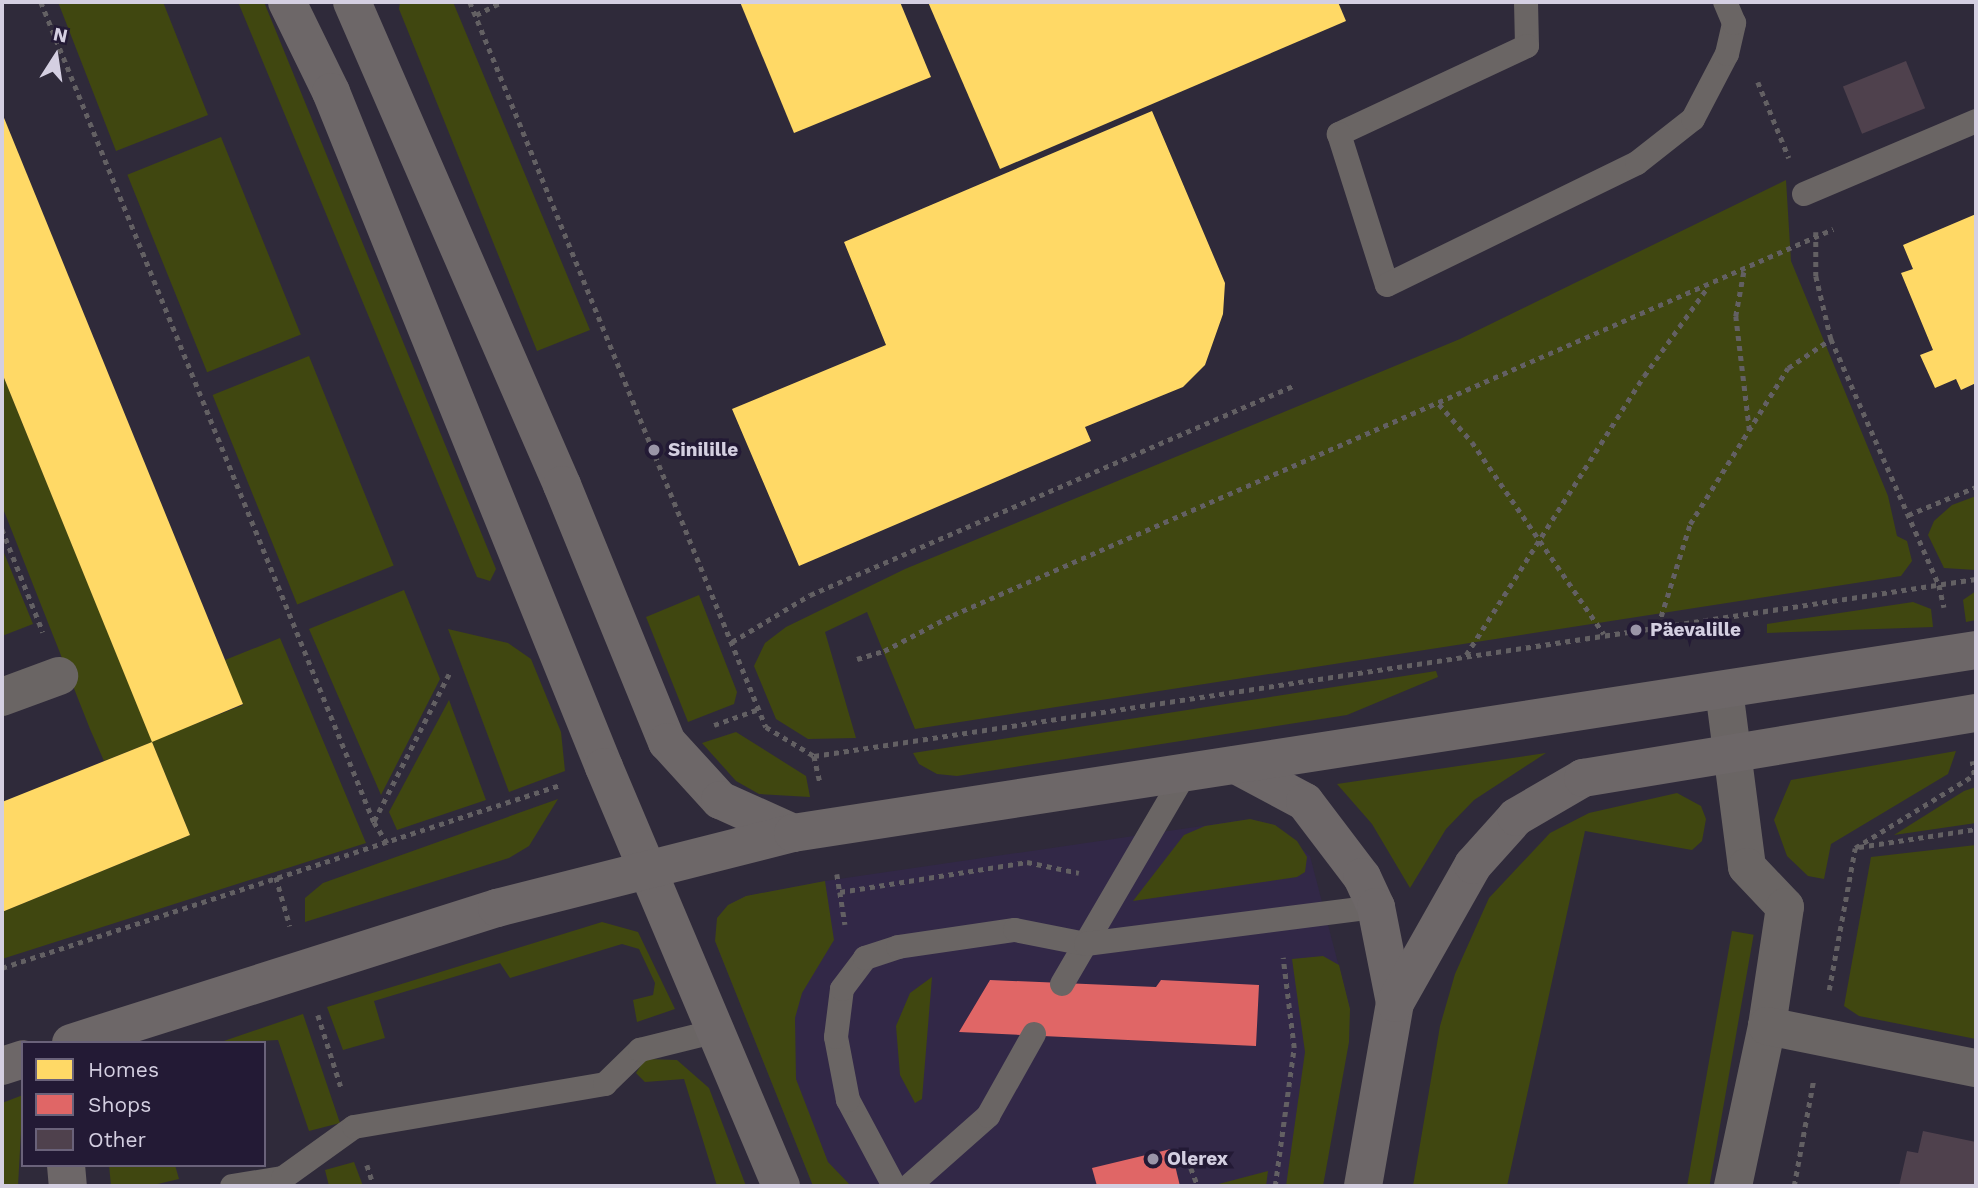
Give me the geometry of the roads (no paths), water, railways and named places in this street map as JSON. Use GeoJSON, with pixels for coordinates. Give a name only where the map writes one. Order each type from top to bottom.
{"type":"FeatureCollection","features":[{"type":"Feature","properties":{"kind":"main road"},"geometry":{"type":"LineString","coordinates":[[287,2],[331,93],[604,767],[781,1186]]}},
{"type":"Feature","properties":{"kind":"main road"},"geometry":{"type":"LineString","coordinates":[[352,2],[556,472],[667,743],[720,800],[793,833]]}},
{"type":"Feature","properties":{"kind":"main road"},"geometry":{"type":"LineString","coordinates":[[81,1041],[136,1030],[302,966],[648,866],[793,833],[1184,775],[1966,651]]}},
{"type":"Feature","properties":{"kind":"main road"},"geometry":{"type":"LineString","coordinates":[[1363,1186],[1395,1003],[1473,865],[1517,817],[1583,778],[1971,714]]}},
{"type":"Feature","properties":{"kind":"main road"},"geometry":{"type":"LineString","coordinates":[[1236,765],[1305,802],[1362,877],[1376,907],[1395,1003]]}},
{"type":"Feature","properties":{"kind":"main road"},"geometry":{"type":"LineString","coordinates":[[2,1066],[21,1060]]}},
{"type":"Feature","properties":{"kind":"main road"},"geometry":{"type":"LineString","coordinates":[[66,1167],[68,1186]]}},
{"type":"Feature","properties":{"kind":"street"},"geometry":{"type":"LineString","coordinates":[[2,697],[59,676]]}},
{"type":"Feature","properties":{"kind":"street"},"geometry":{"type":"LineString","coordinates":[[1724,690],[1746,867],[1785,907],[1767,1026],[1733,1186]]}},
{"type":"Feature","properties":{"kind":"street"},"geometry":{"type":"LineString","coordinates":[[1767,1026],[1976,1068]]}},
{"type":"Feature","properties":{"kind":"lane"},"geometry":{"type":"LineString","coordinates":[[1526,2],[1527,46],[1339,134],[1387,285],[1637,163],[1693,119],[1727,54],[1730,12]]}},
{"type":"Feature","properties":{"kind":"lane"},"geometry":{"type":"LineString","coordinates":[[1804,194],[1976,121]]}},
{"type":"Feature","properties":{"kind":"lane"},"geometry":{"type":"LineString","coordinates":[[1062,984],[1184,775]]}},
{"type":"Feature","properties":{"kind":"lane"},"geometry":{"type":"LineString","coordinates":[[894,1186],[848,1100],[836,1037],[842,989],[865,958],[898,947],[1015,930],[1086,944],[1376,907]]}},
{"type":"Feature","properties":{"kind":"lane"},"geometry":{"type":"LineString","coordinates":[[232,1186],[283,1178],[354,1126],[605,1084],[640,1050],[717,1031]]}},
{"type":"Feature","properties":{"kind":"lane"},"geometry":{"type":"LineString","coordinates":[[909,1186],[988,1116],[1034,1034]]}},
{"type":"Feature","properties":{"kind":"place","name":"Sinilille"},"geometry":{"type":"Point","coordinates":[654,450]}},
{"type":"Feature","properties":{"kind":"place","name":"Päevalille"},"geometry":{"type":"Point","coordinates":[1636,630]}},
{"type":"Feature","properties":{"kind":"place","name":"Olerex"},"geometry":{"type":"Point","coordinates":[1153,1159]}}]}
